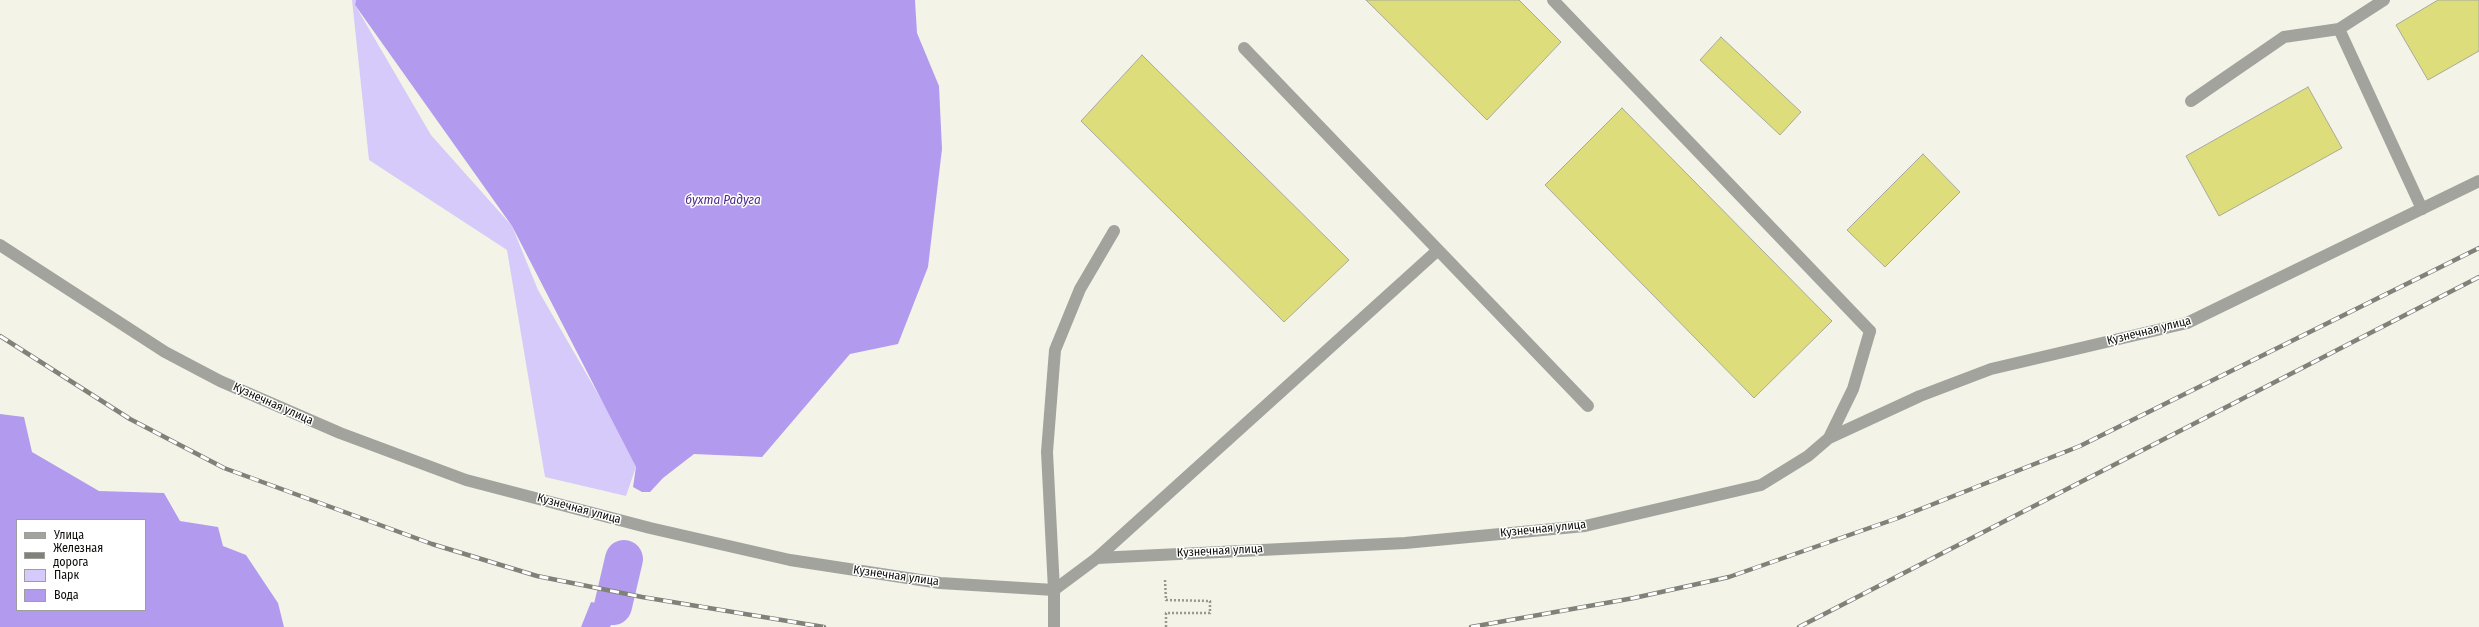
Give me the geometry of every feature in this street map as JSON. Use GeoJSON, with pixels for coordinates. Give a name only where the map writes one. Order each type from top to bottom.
{"type":"FeatureCollection","features":[{"type":"Feature","properties":{"kind":"street","name":"Кузнечная улица"},"geometry":{"type":"LineString","coordinates":[[1553,0],[1870,331],[1853,389],[1828,438]]}},
{"type":"Feature","properties":{"kind":"street"},"geometry":{"type":"LineString","coordinates":[[2191,101],[2284,37],[2339,29],[2384,0]]}},
{"type":"Feature","properties":{"kind":"street"},"geometry":{"type":"LineString","coordinates":[[2339,29],[2422,209]]}},
{"type":"Feature","properties":{"kind":"street"},"geometry":{"type":"LineString","coordinates":[[1244,48],[1588,406]]}},
{"type":"Feature","properties":{"kind":"street","name":"Кузнечная улица"},"geometry":{"type":"LineString","coordinates":[[1097,558],[1405,543],[1585,526],[1761,485],[1808,456],[1828,438],[1920,396],[1991,369],[2187,324],[2479,181]]}},
{"type":"Feature","properties":{"kind":"street"},"geometry":{"type":"LineString","coordinates":[[1054,627],[1054,590],[1047,452],[1055,350],[1080,289],[1114,231]]}},
{"type":"Feature","properties":{"kind":"street","name":"Кузнечная улица"},"geometry":{"type":"LineString","coordinates":[[0,245],[165,352],[220,381],[340,434],[466,480],[613,518],[790,560],[940,583],[1054,590]]}},
{"type":"Feature","properties":{"kind":"street"},"geometry":{"type":"LineString","coordinates":[[1054,590],[1097,558],[1438,250]]}},
{"type":"Feature","properties":{"kind":"path"},"geometry":{"type":"LineString","coordinates":[[1164,554],[1166,600],[1210,600],[1210,613],[1166,613],[1166,627]]}},
{"type":"Feature","properties":{"kind":"green space"},"geometry":{"type":"Polygon","coordinates":[[[352,0],[356,0],[355,5],[431,135],[512,226],[538,290],[605,406],[636,467],[626,496],[545,477],[507,250],[369,160],[352,0]]]}},
{"type":"Feature","properties":{"kind":"water","name":"бухта Радуга"},"geometry":{"type":"Polygon","coordinates":[[[356,0],[915,0],[917,33],[939,86],[942,149],[928,267],[898,344],[850,354],[762,457],[694,454],[663,478],[650,492],[642,492],[633,487],[636,467],[512,226],[355,5],[356,0]]]}},
{"type":"Feature","properties":{"kind":"water"},"geometry":{"type":"Polygon","coordinates":[[[0,414],[24,417],[32,452],[99,491],[164,493],[180,521],[218,527],[223,546],[246,555],[278,603],[284,627],[0,627],[0,414]]]}},
{"type":"Feature","properties":{"kind":"water"},"geometry":{"type":"Polygon","coordinates":[[[591,602],[613,606],[614,619],[610,627],[581,627],[591,602]]]}},
{"type":"Feature","properties":{"kind":"building"},"geometry":{"type":"Polygon","coordinates":[[[1366,0],[1519,0],[1561,42],[1487,120],[1366,0]]]}},
{"type":"Feature","properties":{"kind":"building"},"geometry":{"type":"Polygon","coordinates":[[[2438,0],[2479,0],[2479,51],[2428,80],[2396,25],[2438,0]]]}},
{"type":"Feature","properties":{"kind":"building"},"geometry":{"type":"Polygon","coordinates":[[[1721,37],[1801,112],[1780,135],[1700,60],[1721,37]]]}},
{"type":"Feature","properties":{"kind":"building"},"geometry":{"type":"Polygon","coordinates":[[[1142,55],[1349,260],[1284,322],[1081,121],[1142,55]]]}},
{"type":"Feature","properties":{"kind":"building"},"geometry":{"type":"Polygon","coordinates":[[[2308,87],[2342,148],[2219,216],[2186,156],[2308,87]]]}},
{"type":"Feature","properties":{"kind":"building"},"geometry":{"type":"Polygon","coordinates":[[[1622,108],[1832,321],[1754,398],[1545,185],[1622,108]]]}},
{"type":"Feature","properties":{"kind":"building"},"geometry":{"type":"Polygon","coordinates":[[[1923,154],[1960,192],[1885,267],[1847,230],[1923,154]]]}},
{"type":"Feature","properties":{"kind":"waterway"},"geometry":{"type":"LineString","coordinates":[[613,606],[624,559]]}},
{"type":"Feature","properties":{"kind":"railway"},"geometry":{"type":"LineString","coordinates":[[1471,627],[1634,598],[1729,577],[1898,518],[2080,446],[2479,248]]}},
{"type":"Feature","properties":{"kind":"railway"},"geometry":{"type":"LineString","coordinates":[[1799,627],[2479,277]]}},
{"type":"Feature","properties":{"kind":"railway"},"geometry":{"type":"LineString","coordinates":[[0,336],[130,419],[224,468],[432,544],[537,576],[642,597],[824,627]]}}]}
